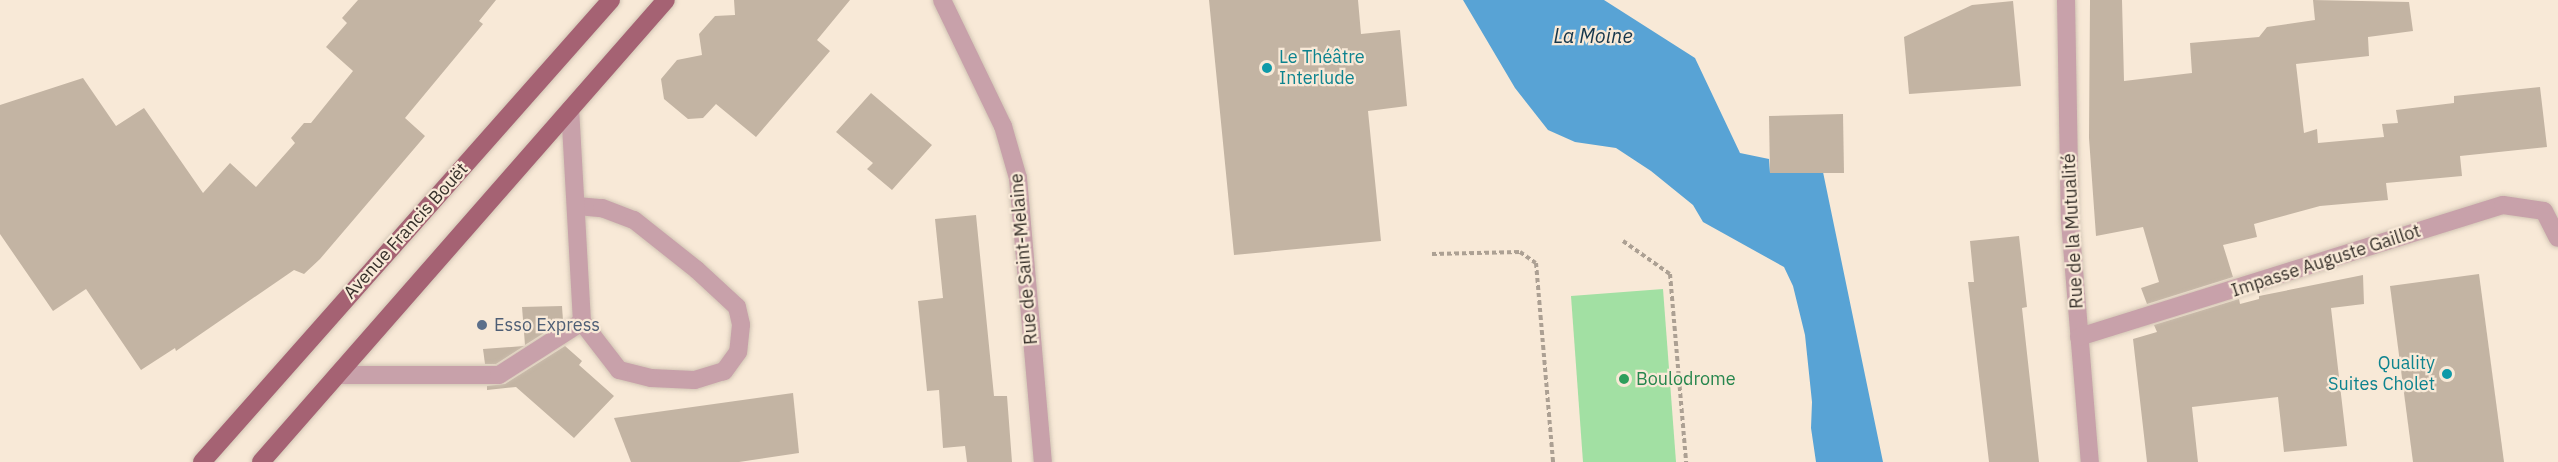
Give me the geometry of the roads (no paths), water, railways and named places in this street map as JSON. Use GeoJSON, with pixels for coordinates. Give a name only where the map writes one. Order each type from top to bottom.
{"type":"FeatureCollection","features":[{"type":"Feature","properties":{"kind":"main road","name":"Avenue Francis Bouët"},"geometry":{"type":"LineString","coordinates":[[202,462],[611,0]]}},
{"type":"Feature","properties":{"kind":"main road"},"geometry":{"type":"LineString","coordinates":[[261,462],[666,0]]}},
{"type":"Feature","properties":{"kind":"street","name":"Rue de Saint-Melaine"},"geometry":{"type":"LineString","coordinates":[[942,0],[1004,126],[1018,178],[1043,462]]}},
{"type":"Feature","properties":{"kind":"street","name":"Rue de la Mutualité"},"geometry":{"type":"LineString","coordinates":[[2066,0],[2070,221],[2090,462]]}},
{"type":"Feature","properties":{"kind":"street"},"geometry":{"type":"LineString","coordinates":[[570,109],[582,322],[619,370],[651,378],[694,380],[723,371],[738,352],[741,325],[737,307],[697,270],[634,220],[602,208],[577,206]]}},
{"type":"Feature","properties":{"kind":"street","name":"Impasse Auguste Gaillot"},"geometry":{"type":"LineString","coordinates":[[2079,337],[2503,205],[2544,211],[2558,238]]}},
{"type":"Feature","properties":{"kind":"street"},"geometry":{"type":"LineString","coordinates":[[337,375],[499,375],[582,322]]}},
{"type":"Feature","properties":{"kind":"water","name":"La Moine"},"geometry":{"type":"Polygon","coordinates":[[[1463,0],[1604,0],[1695,58],[1740,153],[1769,159],[1770,173],[1823,172],[1883,462],[1816,462],[1811,428],[1812,402],[1805,335],[1793,286],[1784,267],[1703,222],[1693,205],[1651,171],[1616,148],[1575,142],[1548,130],[1515,88],[1463,0]]]}},
{"type":"Feature","properties":{"kind":"place","name":"Le Théâtre Interlude"},"geometry":{"type":"Point","coordinates":[1267,68]}},
{"type":"Feature","properties":{"kind":"place","name":"Esso Express"},"geometry":{"type":"Point","coordinates":[482,325]}},
{"type":"Feature","properties":{"kind":"place","name":"Quality Suites Cholet"},"geometry":{"type":"Point","coordinates":[2447,374]}},
{"type":"Feature","properties":{"kind":"place","name":"Boulodrome"},"geometry":{"type":"Point","coordinates":[1624,379]}}]}
